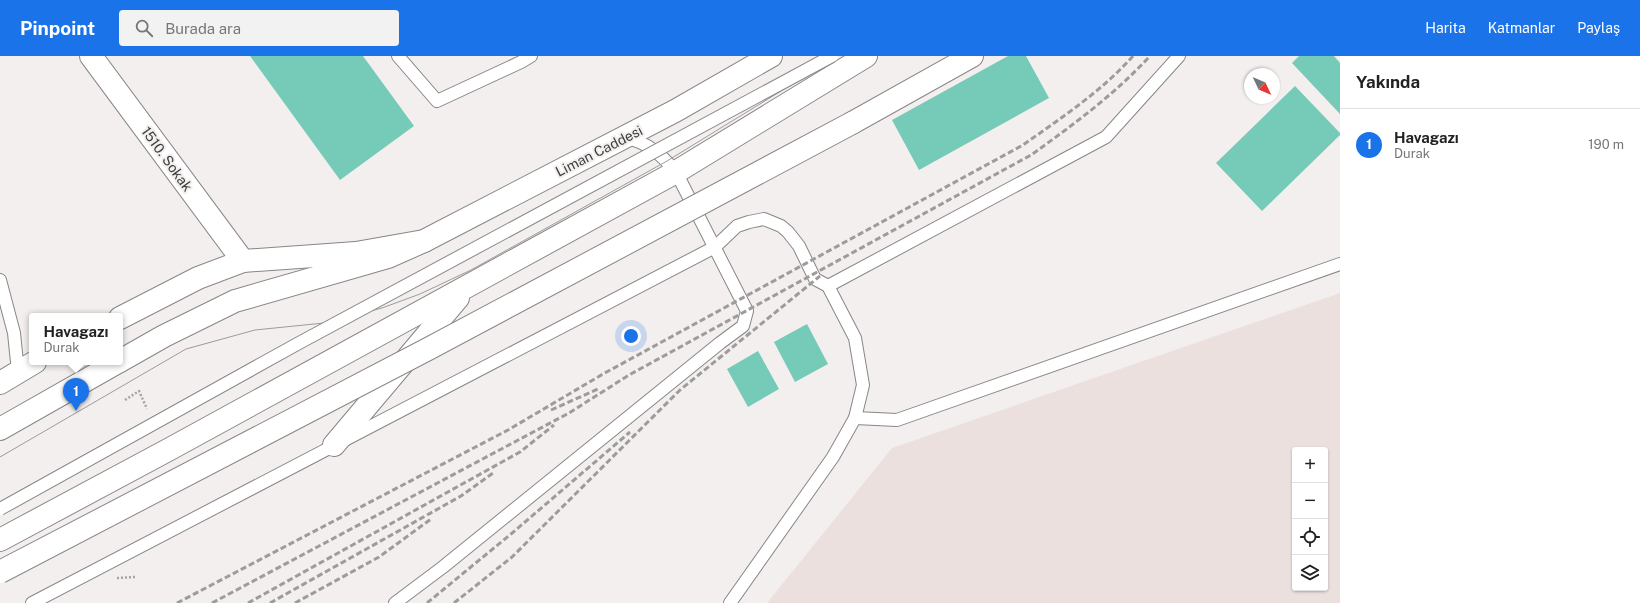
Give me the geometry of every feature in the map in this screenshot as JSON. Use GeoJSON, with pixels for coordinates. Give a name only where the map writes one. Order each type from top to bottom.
{"type":"FeatureCollection","features":[{"type":"Feature","properties":{"kind":"main road","name":"1510. Sokak"},"geometry":{"type":"LineString","coordinates":[[91,56],[243,261]]}},
{"type":"Feature","properties":{"kind":"main road","name":"Liman Caddesi"},"geometry":{"type":"LineString","coordinates":[[424,241],[675,111],[771,56]]}},
{"type":"Feature","properties":{"kind":"main road"},"geometry":{"type":"LineString","coordinates":[[0,540],[676,172],[866,56]]}},
{"type":"Feature","properties":{"kind":"main road"},"geometry":{"type":"LineString","coordinates":[[0,572],[428,349],[852,123],[972,56]]}},
{"type":"Feature","properties":{"kind":"main road"},"geometry":{"type":"LineString","coordinates":[[123,316],[198,278],[243,261],[356,253],[424,241]]}},
{"type":"Feature","properties":{"kind":"main road"},"geometry":{"type":"LineString","coordinates":[[123,359],[235,301],[388,257],[424,241]]}},
{"type":"Feature","properties":{"kind":"main road"},"geometry":{"type":"LineString","coordinates":[[334,445],[466,287]]}},
{"type":"Feature","properties":{"kind":"main road"},"geometry":{"type":"LineString","coordinates":[[0,429],[112,365]]}},
{"type":"Feature","properties":{"kind":"lane"},"geometry":{"type":"LineString","coordinates":[[398,56],[437,101],[531,56]]}},
{"type":"Feature","properties":{"kind":"lane"},"geometry":{"type":"LineString","coordinates":[[0,509],[300,343],[832,56]]}},
{"type":"Feature","properties":{"kind":"lane"},"geometry":{"type":"LineString","coordinates":[[828,286],[1106,137],[1179,56]]}},
{"type":"Feature","properties":{"kind":"lane"},"geometry":{"type":"LineString","coordinates":[[395,603],[443,567],[743,326],[747,311],[676,172],[661,155],[639,141],[624,137]]}},
{"type":"Feature","properties":{"kind":"lane"},"geometry":{"type":"LineString","coordinates":[[32,603],[715,247],[737,226],[764,219],[771,221],[788,232],[799,246],[815,279],[828,286],[855,338],[863,385],[855,418],[833,457],[730,603]]}},
{"type":"Feature","properties":{"kind":"lane"},"geometry":{"type":"LineString","coordinates":[[855,418],[897,420],[1340,264]]}},
{"type":"Feature","properties":{"kind":"lane"},"geometry":{"type":"LineString","coordinates":[[0,280],[14,333],[18,372]]}},
{"type":"Feature","properties":{"kind":"shaded area"},"geometry":{"type":"Polygon","coordinates":[[[1340,293],[1340,603],[767,603],[892,448],[1340,293]]]}},
{"type":"Feature","properties":{"kind":"building"},"geometry":{"type":"Polygon","coordinates":[[[250,56],[363,56],[414,126],[340,180],[250,56]]]}},
{"type":"Feature","properties":{"kind":"building"},"geometry":{"type":"Polygon","coordinates":[[[1008,56],[1026,56],[1049,98],[919,170],[892,120],[1008,56]]]}},
{"type":"Feature","properties":{"kind":"building"},"geometry":{"type":"Polygon","coordinates":[[[1299,56],[1334,56],[1340,63],[1340,114],[1292,63],[1299,56]]]}},
{"type":"Feature","properties":{"kind":"building"},"geometry":{"type":"Polygon","coordinates":[[[1295,86],[1340,133],[1340,135],[1262,211],[1216,163],[1277,104],[1280,104],[1280,101],[1295,86]]]}},
{"type":"Feature","properties":{"kind":"building"},"geometry":{"type":"Polygon","coordinates":[[[807,324],[828,364],[795,382],[774,342],[807,324]]]}},
{"type":"Feature","properties":{"kind":"building"},"geometry":{"type":"Polygon","coordinates":[[[758,351],[779,389],[748,407],[727,369],[758,351]]]}},
{"type":"Feature","properties":{"kind":"tram line"},"geometry":{"type":"LineString","coordinates":[[0,457],[186,349],[255,330],[324,323],[382,308],[420,294],[471,270],[667,161],[838,56]]}},
{"type":"Feature","properties":{"kind":"railway"},"geometry":{"type":"LineString","coordinates":[[177,603],[508,430],[603,374],[1023,145],[1095,92],[1133,56]]}},
{"type":"Feature","properties":{"kind":"railway"},"geometry":{"type":"LineString","coordinates":[[212,603],[569,413],[629,375],[1031,155],[1078,121],[1123,83],[1150,56]]}},
{"type":"Feature","properties":{"kind":"railway"},"geometry":{"type":"LineString","coordinates":[[454,603],[512,557],[680,390],[820,276]]}},
{"type":"Feature","properties":{"kind":"railway"},"geometry":{"type":"LineString","coordinates":[[551,410],[598,389]]}},
{"type":"Feature","properties":{"kind":"railway"},"geometry":{"type":"LineString","coordinates":[[248,603],[520,452],[554,425]]}},
{"type":"Feature","properties":{"kind":"railway"},"geometry":{"type":"LineString","coordinates":[[427,603],[511,534],[630,432]]}},
{"type":"Feature","properties":{"kind":"railway"},"geometry":{"type":"LineString","coordinates":[[270,603],[461,496],[493,473]]}},
{"type":"Feature","properties":{"kind":"railway"},"geometry":{"type":"LineString","coordinates":[[295,603],[379,557],[431,519]]}},
{"type":"Feature","properties":{"kind":"place","name":"Havagazı"},"geometry":{"type":"Point","coordinates":[76,411]}}]}
